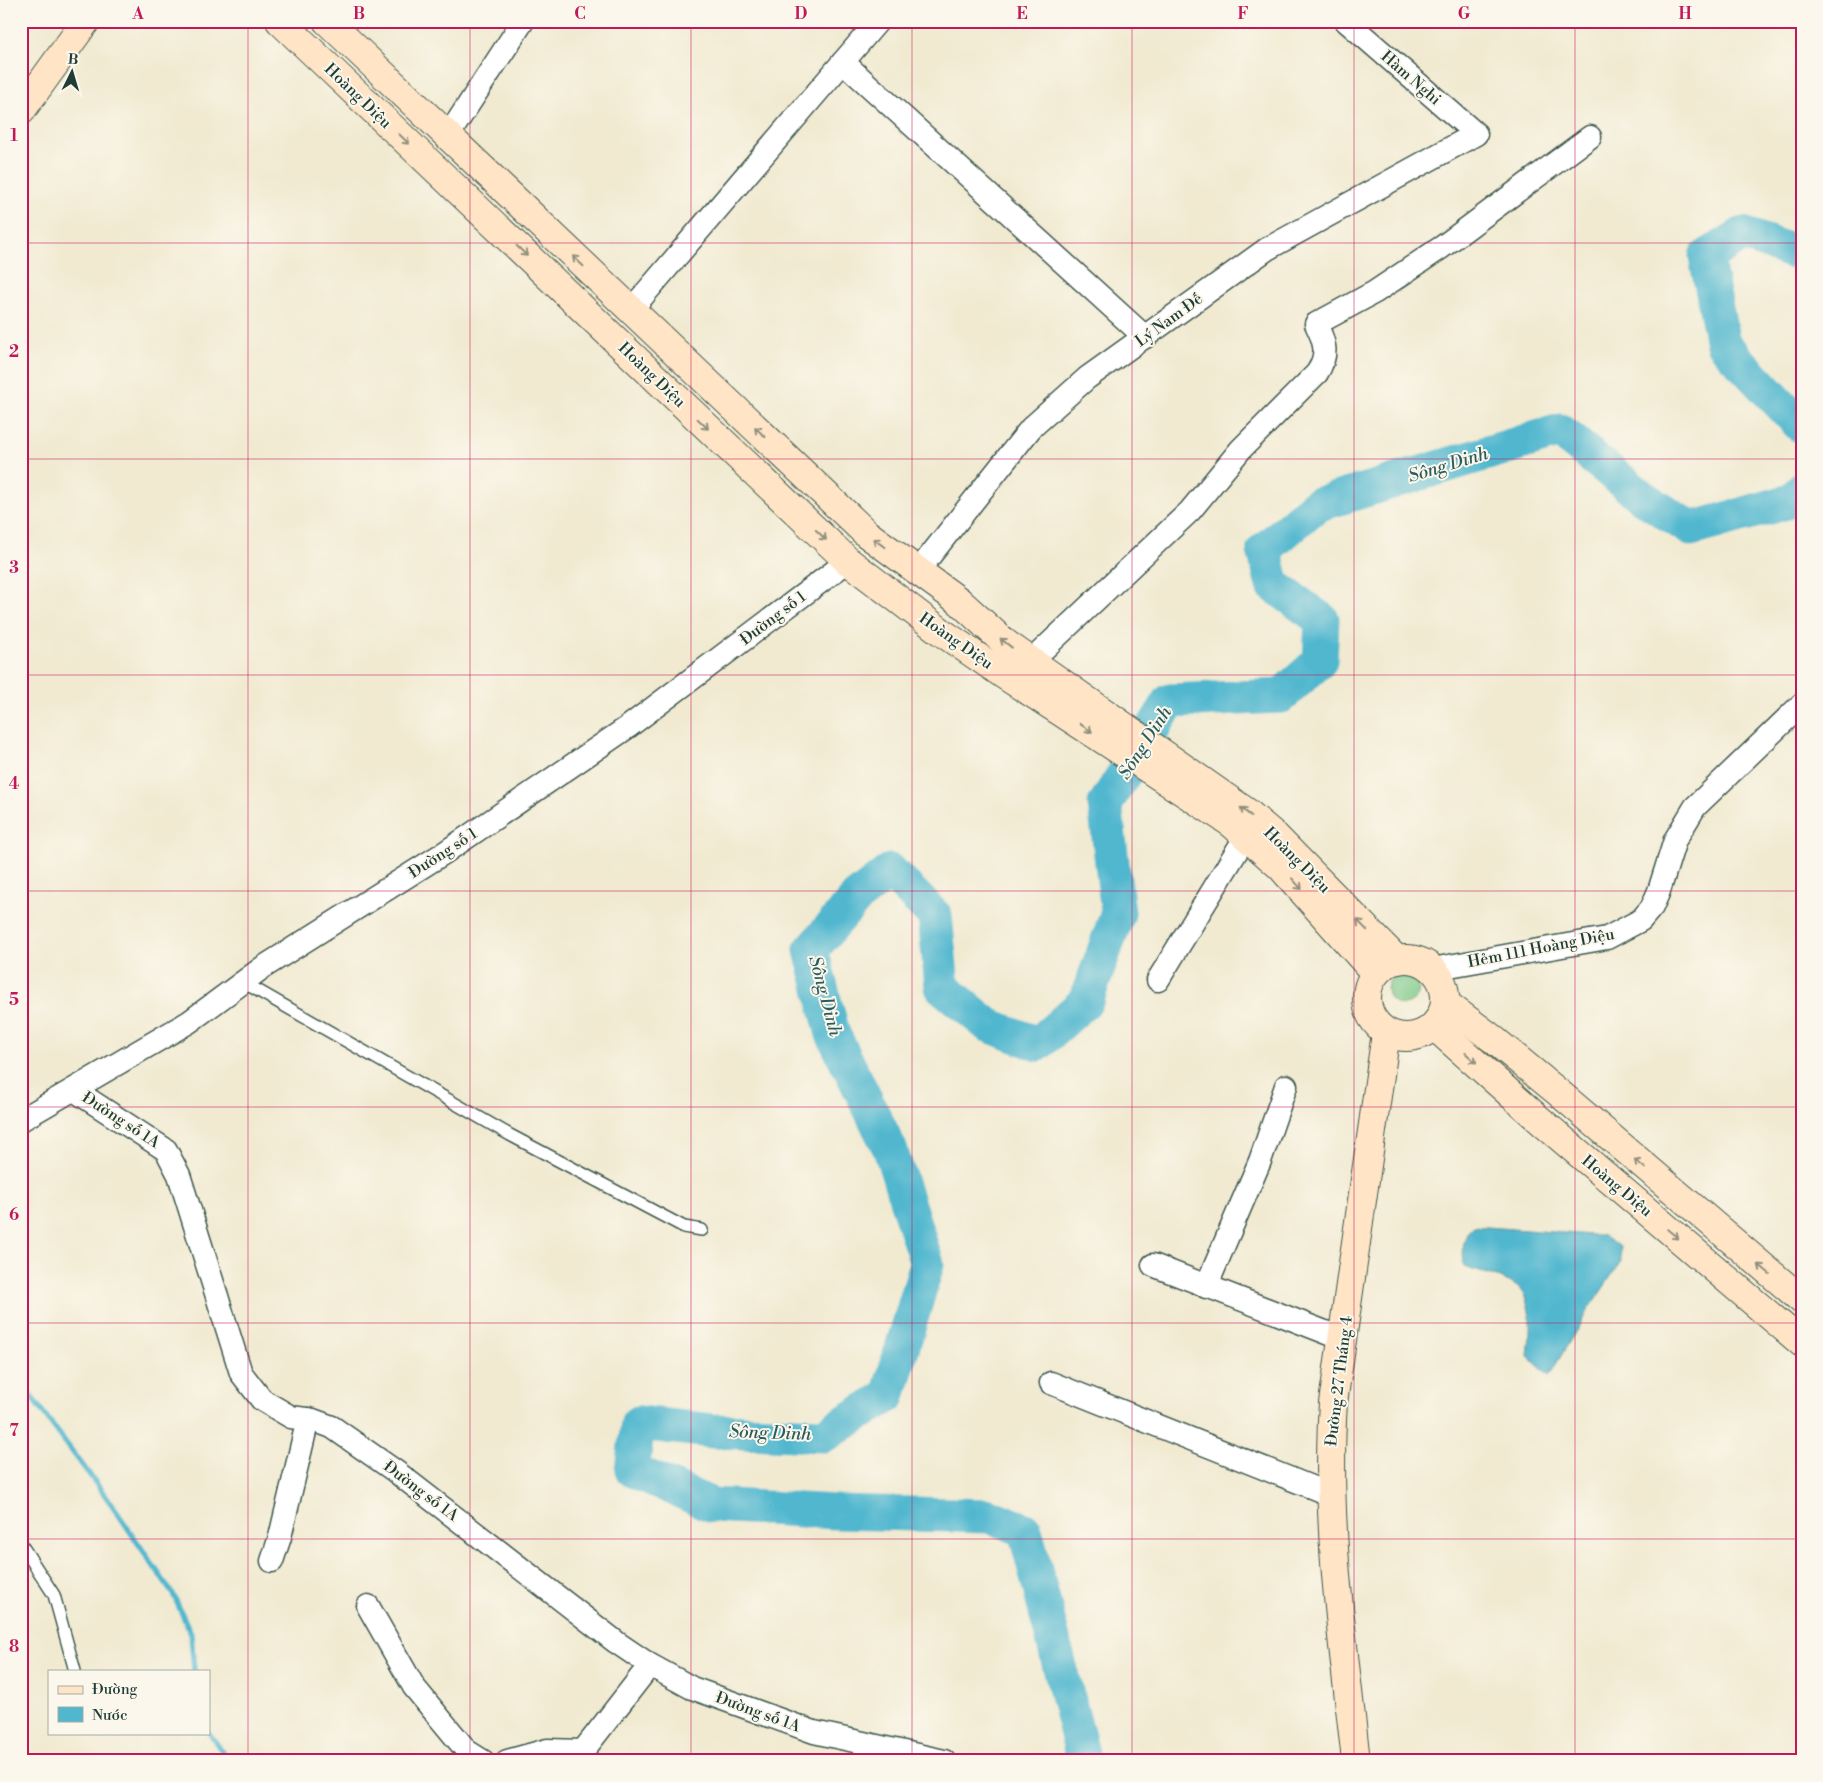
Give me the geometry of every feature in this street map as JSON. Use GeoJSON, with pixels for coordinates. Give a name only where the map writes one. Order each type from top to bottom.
{"type":"FeatureCollection","features":[{"type":"Feature","properties":{"kind":"main road"},"geometry":{"type":"LineString","coordinates":[[21,111],[86,21]]}},
{"type":"Feature","properties":{"kind":"main road","name":"Hoàng Diệu"},"geometry":{"type":"LineString","coordinates":[[280,21],[848,562],[940,631],[1053,691]]}},
{"type":"Feature","properties":{"kind":"main road","name":"Hoàng Diệu"},"geometry":{"type":"LineString","coordinates":[[327,21],[867,534],[959,602],[1005,643],[1031,661],[1053,691]]}},
{"type":"Feature","properties":{"kind":"main road"},"geometry":{"type":"LineString","coordinates":[[587,313],[609,290]]}},
{"type":"Feature","properties":{"kind":"main road"},"geometry":{"type":"LineString","coordinates":[[1053,691],[1184,779]]}},
{"type":"Feature","properties":{"kind":"main road","name":"Hoàng Diệu"},"geometry":{"type":"LineString","coordinates":[[1184,779],[1386,966]]}},
{"type":"Feature","properties":{"kind":"main road","name":"Hoàng Diệu"},"geometry":{"type":"LineString","coordinates":[[1184,779],[1248,813],[1276,837],[1386,966]]}},
{"type":"Feature","properties":{"kind":"main road"},"geometry":{"type":"LineString","coordinates":[[1410,959],[1422,962],[1432,969],[1440,979],[1445,991],[1440,1015],[1424,1034],[1411,1038],[1398,1037],[1386,1033],[1377,1026],[1366,1005],[1369,983],[1386,966],[1410,959]]}},
{"type":"Feature","properties":{"kind":"main road","name":"Hoàng Diệu"},"geometry":{"type":"LineString","coordinates":[[1440,1015],[1551,1087],[1802,1300]]}},
{"type":"Feature","properties":{"kind":"main road","name":"Hoàng Diệu"},"geometry":{"type":"LineString","coordinates":[[1440,1015],[1549,1129],[1802,1343]]}},
{"type":"Feature","properties":{"kind":"main road","name":"Đường 27 Tháng 4"},"geometry":{"type":"LineString","coordinates":[[1356,1761],[1334,1565],[1331,1494],[1333,1403],[1386,1033]]}},
{"type":"Feature","properties":{"kind":"street"},"geometry":{"type":"LineString","coordinates":[[448,136],[523,21]]}},
{"type":"Feature","properties":{"kind":"street"},"geometry":{"type":"LineString","coordinates":[[631,310],[878,21]]}},
{"type":"Feature","properties":{"kind":"street","name":"Hàm Nghi"},"geometry":{"type":"LineString","coordinates":[[1346,21],[1476,134]]}},
{"type":"Feature","properties":{"kind":"street"},"geometry":{"type":"LineString","coordinates":[[843,62],[1145,337]]}},
{"type":"Feature","properties":{"kind":"street","name":"Lý Nam Đế"},"geometry":{"type":"LineString","coordinates":[[918,572],[1031,428],[1087,378],[1267,249],[1476,134]]}},
{"type":"Feature","properties":{"kind":"street"},"geometry":{"type":"LineString","coordinates":[[1031,661],[1190,511],[1241,449],[1317,373],[1322,365],[1326,351],[1324,339],[1316,324],[1375,292],[1442,247],[1590,137]]}},
{"type":"Feature","properties":{"kind":"street","name":"Đường số 1"},"geometry":{"type":"LineString","coordinates":[[21,1120],[188,1022],[262,968],[444,853],[628,727],[848,562]]}},
{"type":"Feature","properties":{"kind":"street","name":"Hẻm 111 Hoàng Diệu"},"geometry":{"type":"LineString","coordinates":[[1432,969],[1607,938],[1628,929],[1641,920],[1652,907],[1675,840],[1695,807],[1802,704]]}},
{"type":"Feature","properties":{"kind":"street"},"geometry":{"type":"LineString","coordinates":[[1158,980],[1246,836]]}},
{"type":"Feature","properties":{"kind":"street"},"geometry":{"type":"LineString","coordinates":[[1206,1287],[1260,1161],[1286,1086]]}},
{"type":"Feature","properties":{"kind":"street","name":"Đường số 1A"},"geometry":{"type":"LineString","coordinates":[[74,1090],[166,1150],[179,1175],[241,1374],[262,1400],[291,1417],[308,1419],[332,1427],[395,1471],[616,1642],[650,1665],[692,1688],[814,1732],[944,1761]]}},
{"type":"Feature","properties":{"kind":"street"},"geometry":{"type":"LineString","coordinates":[[1153,1265],[1343,1339]]}},
{"type":"Feature","properties":{"kind":"street"},"geometry":{"type":"LineString","coordinates":[[1052,1383],[1331,1494]]}},
{"type":"Feature","properties":{"kind":"street"},"geometry":{"type":"LineString","coordinates":[[272,1560],[280,1537],[308,1419]]}},
{"type":"Feature","properties":{"kind":"street"},"geometry":{"type":"LineString","coordinates":[[368,1606],[414,1687],[467,1751],[483,1761]]}},
{"type":"Feature","properties":{"kind":"street"},"geometry":{"type":"LineString","coordinates":[[507,1761],[547,1750],[583,1751],[650,1665]]}},
{"type":"Feature","properties":{"kind":"lane"},"geometry":{"type":"LineString","coordinates":[[243,982],[518,1140],[684,1227],[702,1230]]}},
{"type":"Feature","properties":{"kind":"lane"},"geometry":{"type":"LineString","coordinates":[[21,1544],[54,1595],[74,1670]]}},
{"type":"Feature","properties":{"kind":"green space"},"geometry":{"type":"Polygon","coordinates":[[[1403,973],[1414,978],[1419,989],[1414,1000],[1403,1005],[1392,1000],[1387,989],[1392,978],[1403,973]]]}},
{"type":"Feature","properties":{"kind":"water"},"geometry":{"type":"Polygon","coordinates":[[[1474,1226],[1604,1236],[1620,1247],[1621,1261],[1586,1314],[1549,1376],[1528,1356],[1530,1319],[1529,1309],[1522,1292],[1516,1286],[1504,1280],[1464,1267],[1463,1250],[1465,1239],[1474,1226]]]}},
{"type":"Feature","properties":{"kind":"waterway","name":"Sông Dinh"},"geometry":{"type":"LineString","coordinates":[[1802,255],[1743,234],[1706,257],[1723,344],[1802,427]]}},
{"type":"Feature","properties":{"kind":"waterway","name":"Sông Dinh"},"geometry":{"type":"LineString","coordinates":[[1084,1761],[1025,1530],[989,1516],[836,1512],[712,1505],[632,1470],[638,1423],[713,1431],[824,1435],[888,1396],[927,1264],[890,1149],[833,1034],[811,950],[857,897],[890,871],[935,916],[942,987],[988,1025],[1038,1044],[1086,1001],[1118,913],[1105,804],[1170,701],[1281,696],[1320,661],[1322,620],[1273,585],[1264,550],[1316,505],[1560,431],[1642,497],[1691,529],[1794,500],[1802,489]]}},
{"type":"Feature","properties":{"kind":"waterway"},"geometry":{"type":"LineString","coordinates":[[21,1383],[110,1502],[174,1596],[191,1634],[194,1670]]}},
{"type":"Feature","properties":{"kind":"waterway"},"geometry":{"type":"LineString","coordinates":[[210,1734],[229,1761]]}}]}
